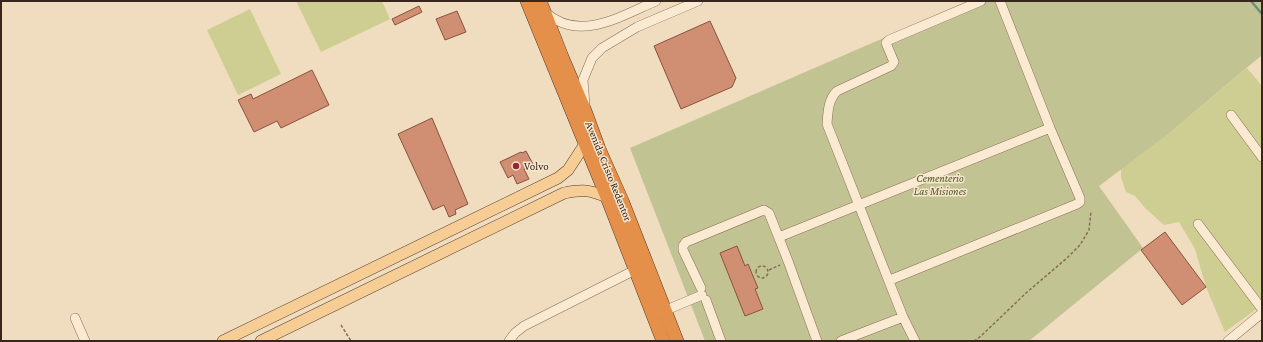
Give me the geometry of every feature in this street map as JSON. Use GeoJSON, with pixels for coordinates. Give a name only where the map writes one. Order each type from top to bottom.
{"type":"FeatureCollection","features":[{"type":"Feature","properties":{"kind":"highway","name":"Avenida Cristo Redentor"},"geometry":{"type":"LineString","coordinates":[[527,1],[568,100],[584,144],[607,197],[662,341]]}},
{"type":"Feature","properties":{"kind":"highway","name":"Avenida Cristo Redentor"},"geometry":{"type":"LineString","coordinates":[[542,6],[599,149],[623,203],[676,341]]}},
{"type":"Feature","properties":{"kind":"main road"},"geometry":{"type":"LineString","coordinates":[[223,341],[558,178],[568,170],[584,144]]}},
{"type":"Feature","properties":{"kind":"main road"},"geometry":{"type":"LineString","coordinates":[[558,178],[564,193]]}},
{"type":"Feature","properties":{"kind":"main road"},"geometry":{"type":"LineString","coordinates":[[260,341],[564,193],[579,190],[593,192],[607,197]]}},
{"type":"Feature","properties":{"kind":"main road"},"geometry":{"type":"LineString","coordinates":[[248,329],[255,341]]}},
{"type":"Feature","properties":{"kind":"street"},"geometry":{"type":"LineString","coordinates":[[656,1],[653,7],[654,10],[656,13],[662,15]]}},
{"type":"Feature","properties":{"kind":"street"},"geometry":{"type":"LineString","coordinates":[[542,6],[550,16],[564,24],[586,26],[607,22],[656,1]]}},
{"type":"Feature","properties":{"kind":"street"},"geometry":{"type":"LineString","coordinates":[[585,111],[583,80],[592,58],[602,48],[637,27],[662,15],[698,1]]}},
{"type":"Feature","properties":{"kind":"street"},"geometry":{"type":"LineString","coordinates":[[915,341],[903,317],[890,280],[858,204],[827,124],[829,107],[832,95],[837,91],[891,66],[894,62],[886,44],[889,40],[981,1]]}},
{"type":"Feature","properties":{"kind":"street"},"geometry":{"type":"LineString","coordinates":[[890,280],[1080,202],[1080,198],[1050,128],[1000,1]]}},
{"type":"Feature","properties":{"kind":"street"},"geometry":{"type":"LineString","coordinates":[[629,12],[642,17],[643,19],[637,27]]}},
{"type":"Feature","properties":{"kind":"street"},"geometry":{"type":"LineString","coordinates":[[1231,115],[1262,157]]}},
{"type":"Feature","properties":{"kind":"street"},"geometry":{"type":"LineString","coordinates":[[779,237],[1050,128]]}},
{"type":"Feature","properties":{"kind":"street"},"geometry":{"type":"LineString","coordinates":[[722,341],[683,250],[683,246],[686,242],[764,210],[769,213],[779,237],[817,341]]}},
{"type":"Feature","properties":{"kind":"street"},"geometry":{"type":"LineString","coordinates":[[1198,224],[1262,309]]}},
{"type":"Feature","properties":{"kind":"street"},"geometry":{"type":"LineString","coordinates":[[509,341],[515,333],[524,326],[635,270]]}},
{"type":"Feature","properties":{"kind":"street"},"geometry":{"type":"LineString","coordinates":[[664,311],[703,294]]}},
{"type":"Feature","properties":{"kind":"street"},"geometry":{"type":"LineString","coordinates":[[1228,341],[1262,313]]}},
{"type":"Feature","properties":{"kind":"street"},"geometry":{"type":"LineString","coordinates":[[841,341],[903,317]]}},
{"type":"Feature","properties":{"kind":"street"},"geometry":{"type":"LineString","coordinates":[[75,318],[85,341]]}},
{"type":"Feature","properties":{"kind":"path"},"geometry":{"type":"LineString","coordinates":[[974,341],[1080,245],[1088,230],[1091,210]]}},
{"type":"Feature","properties":{"kind":"path"},"geometry":{"type":"LineString","coordinates":[[769,270],[766,266],[762,265],[757,269],[756,273],[758,277],[764,278],[768,274],[769,270],[788,261]]}},
{"type":"Feature","properties":{"kind":"path"},"geometry":{"type":"LineString","coordinates":[[341,325],[351,341]]}},
{"type":"Feature","properties":{"kind":"green space"},"geometry":{"type":"Polygon","coordinates":[[[296,1],[382,1],[390,19],[321,52],[296,1]]]}},
{"type":"Feature","properties":{"kind":"green space","name":"Cementerio Las Misiones"},"geometry":{"type":"Polygon","coordinates":[[[969,1],[1262,1],[1262,55],[1167,135],[1099,186],[1143,248],[1029,341],[705,341],[630,148],[969,1]]]}},
{"type":"Feature","properties":{"kind":"green space"},"geometry":{"type":"Polygon","coordinates":[[[250,9],[281,74],[238,95],[207,30],[250,9]]]}},
{"type":"Feature","properties":{"kind":"green space"},"geometry":{"type":"Polygon","coordinates":[[[1247,68],[1262,86],[1262,305],[1225,332],[1206,287],[1195,249],[1179,222],[1164,225],[1145,208],[1135,196],[1126,192],[1121,177],[1121,169],[1167,135],[1247,68]]]}},
{"type":"Feature","properties":{"kind":"building"},"geometry":{"type":"Polygon","coordinates":[[[419,6],[422,12],[395,25],[392,19],[419,6]]]}},
{"type":"Feature","properties":{"kind":"building"},"geometry":{"type":"Polygon","coordinates":[[[457,11],[466,32],[445,40],[436,19],[457,11]]]}},
{"type":"Feature","properties":{"kind":"building"},"geometry":{"type":"Polygon","coordinates":[[[710,21],[736,78],[732,87],[681,109],[654,46],[710,21]]]}},
{"type":"Feature","properties":{"kind":"building"},"geometry":{"type":"Polygon","coordinates":[[[312,70],[329,105],[281,128],[277,121],[254,132],[238,100],[251,94],[253,99],[312,70]]]}},
{"type":"Feature","properties":{"kind":"building"},"geometry":{"type":"Polygon","coordinates":[[[432,118],[468,204],[455,210],[456,214],[449,217],[444,205],[433,210],[398,134],[432,118]]]}},
{"type":"Feature","properties":{"kind":"building","name":"Volvo"},"geometry":{"type":"Polygon","coordinates":[[[526,151],[533,164],[524,169],[529,179],[517,184],[513,175],[508,178],[500,162],[526,151]]]}},
{"type":"Feature","properties":{"kind":"building"},"geometry":{"type":"Polygon","coordinates":[[[1165,232],[1206,287],[1182,305],[1141,250],[1165,232]]]}},
{"type":"Feature","properties":{"kind":"building"},"geometry":{"type":"Polygon","coordinates":[[[737,246],[745,266],[748,264],[758,288],[755,289],[763,309],[745,316],[720,253],[737,246]]]}},
{"type":"Feature","properties":{"kind":"waterway"},"geometry":{"type":"LineString","coordinates":[[1251,1],[1262,14]]}},
{"type":"Feature","properties":{"kind":"place","name":"Volvo"},"geometry":{"type":"Point","coordinates":[516,166]}}]}
